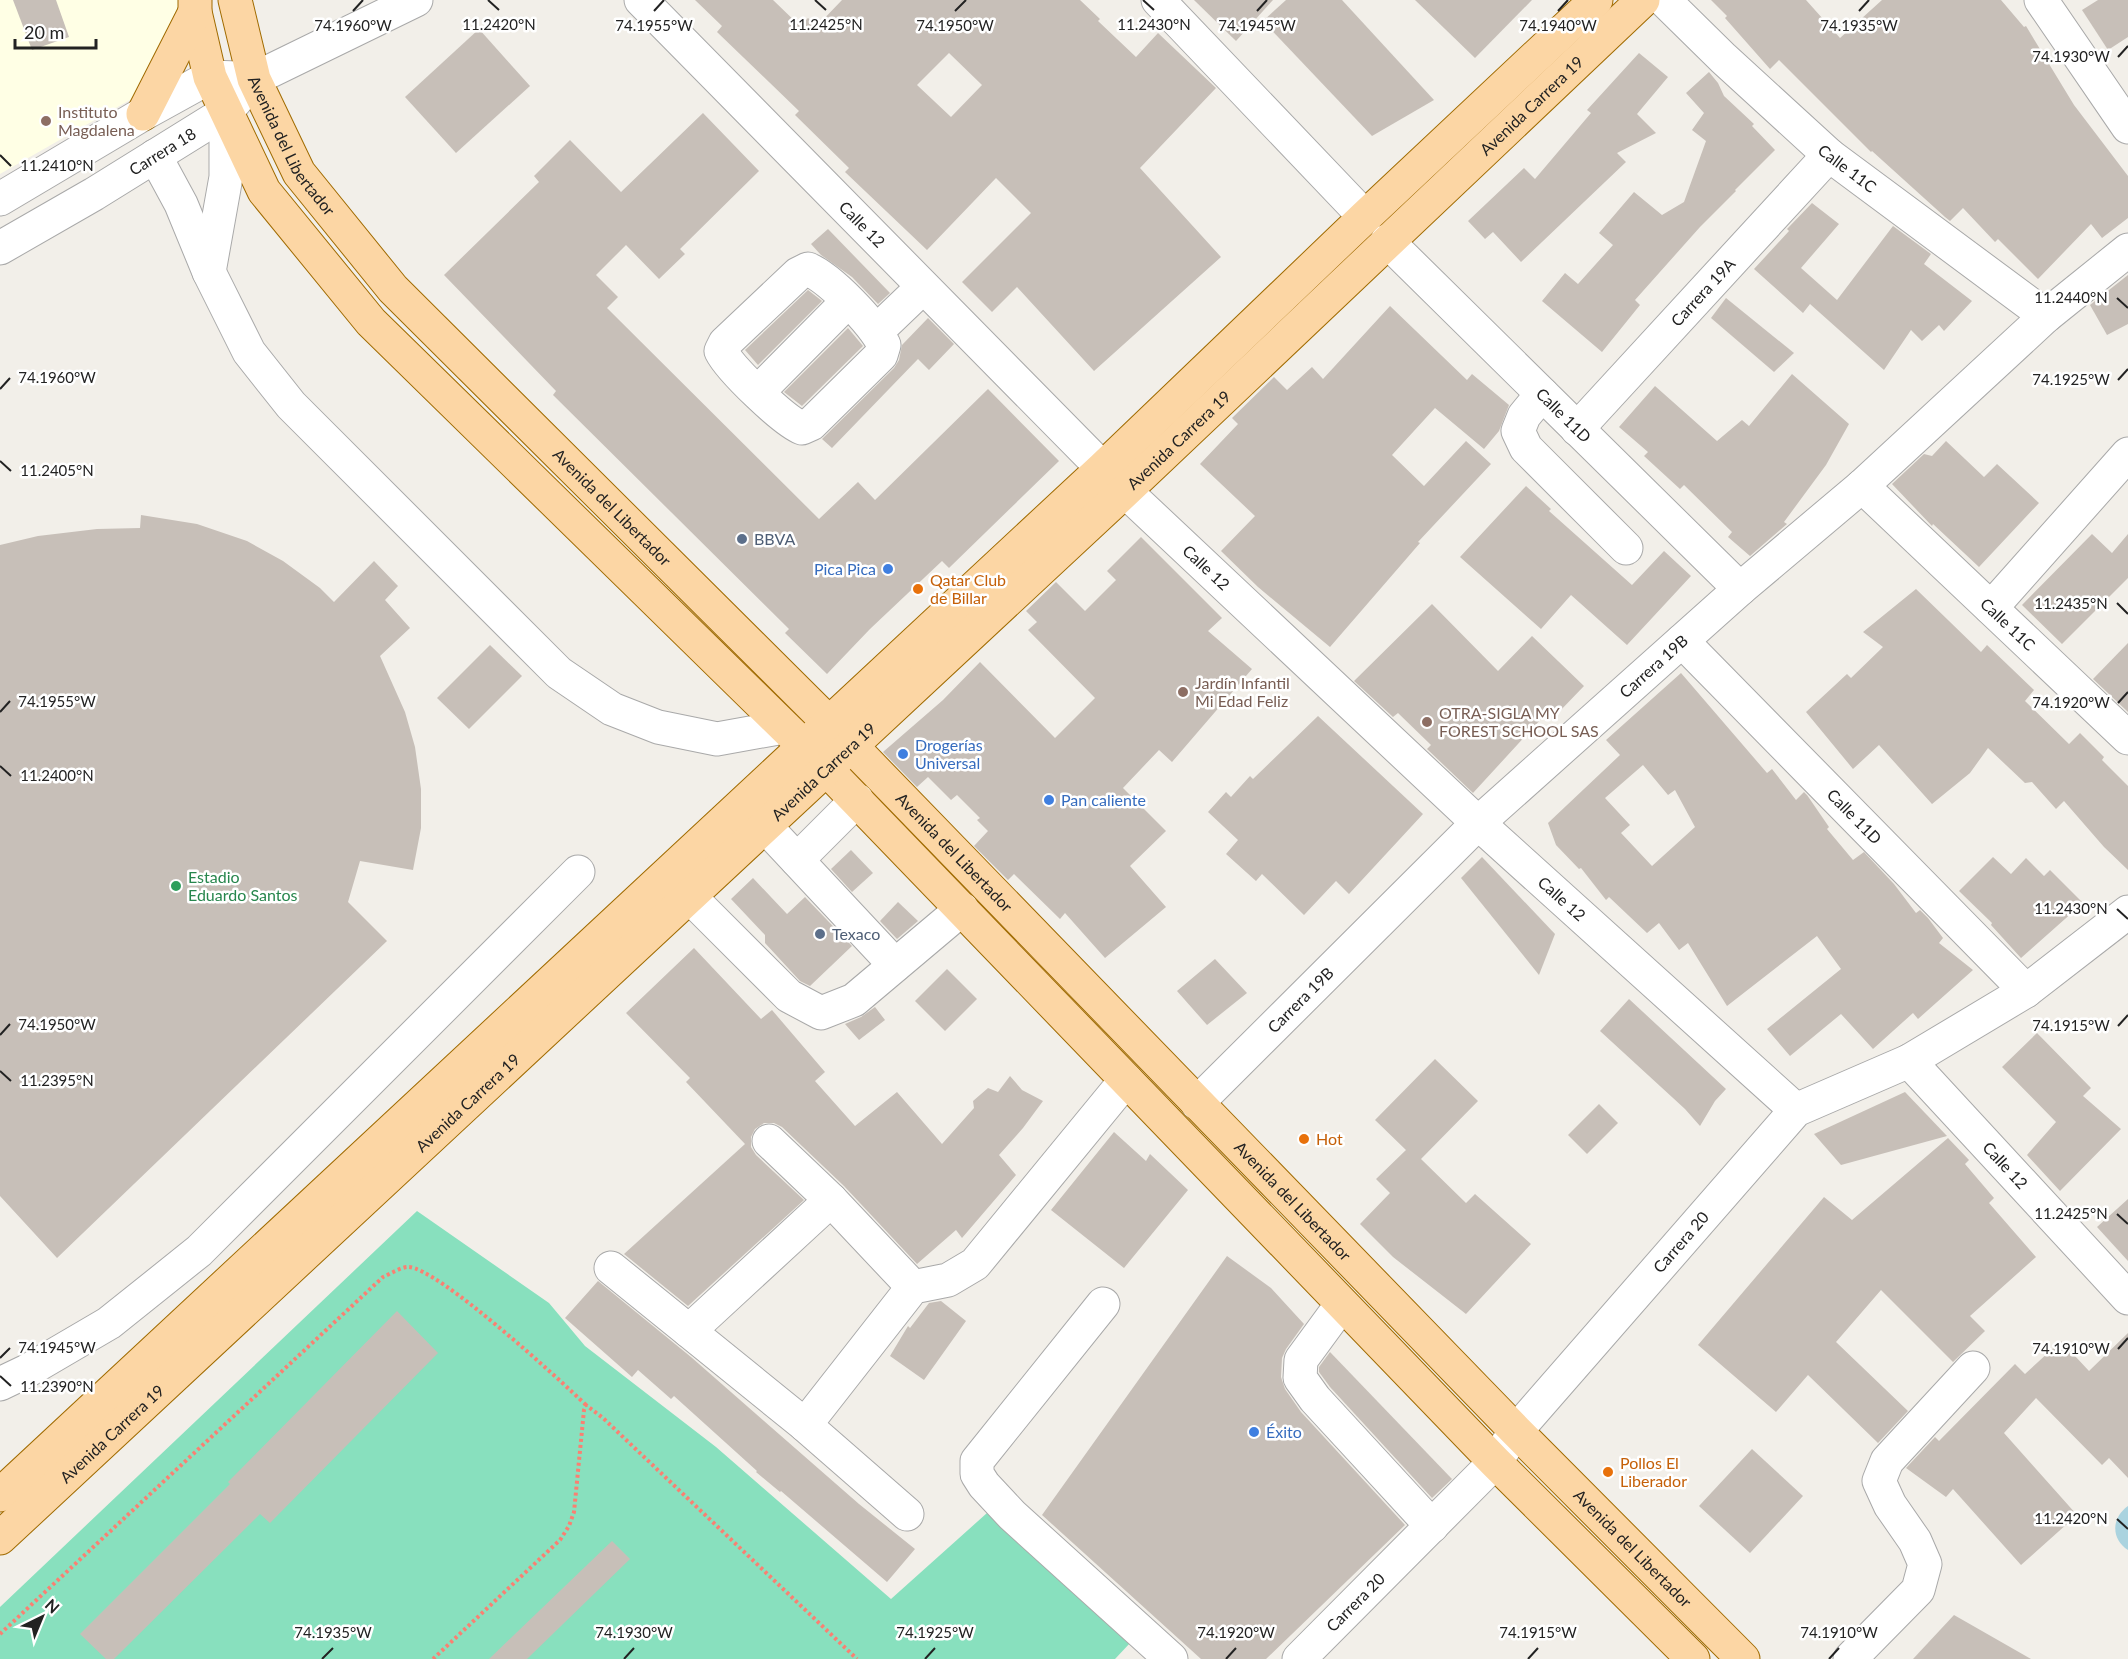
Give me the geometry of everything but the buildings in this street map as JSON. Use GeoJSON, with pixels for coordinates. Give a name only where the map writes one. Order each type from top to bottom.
{"type":"FeatureCollection","features":[{"type":"Feature","properties":{"kind":"main road","name":"Avenida del Libertador"},"geometry":{"type":"LineString","coordinates":[[235,0],[254,79],[298,173],[393,289],[840,734],[1516,1431],[1743,1659]]}},
{"type":"Feature","properties":{"kind":"main road","name":"Avenida Carrera 19"},"geometry":{"type":"LineString","coordinates":[[1114,479],[1365,216],[1596,0]]}},
{"type":"Feature","properties":{"kind":"main road","name":"Avenida Carrera 19"},"geometry":{"type":"LineString","coordinates":[[0,1495],[805,747],[840,734],[1114,479],[1387,241],[1643,0]]}},
{"type":"Feature","properties":{"kind":"main road","name":"Avenida del Libertador"},"geometry":{"type":"LineString","coordinates":[[195,6],[210,77],[264,190],[371,322],[805,747],[1495,1462],[1693,1659]]}},
{"type":"Feature","properties":{"kind":"main road"},"geometry":{"type":"LineString","coordinates":[[143,114],[195,6]]}},
{"type":"Feature","properties":{"kind":"main road","name":"Avenida Carrera 19"},"geometry":{"type":"LineString","coordinates":[[0,1538],[765,826],[805,747]]}},
{"type":"Feature","properties":{"kind":"street","name":"Carrera 18"},"geometry":{"type":"LineString","coordinates":[[0,248],[226,112],[254,79],[416,0]]}},
{"type":"Feature","properties":{"kind":"street","name":"Calle 12"},"geometry":{"type":"LineString","coordinates":[[641,0],[1114,479],[1478,823],[1796,1110]]}},
{"type":"Feature","properties":{"kind":"street"},"geometry":{"type":"LineString","coordinates":[[1159,0],[1365,216]]}},
{"type":"Feature","properties":{"kind":"street","name":"Calle 11C"},"geometry":{"type":"LineString","coordinates":[[1664,0],[1723,58],[1829,155],[2046,316]]}},
{"type":"Feature","properties":{"kind":"street"},"geometry":{"type":"LineString","coordinates":[[2041,0],[2128,127]]}},
{"type":"Feature","properties":{"kind":"street","name":"Carrera 18"},"geometry":{"type":"LineString","coordinates":[[210,77],[254,79]]}},
{"type":"Feature","properties":{"kind":"street"},"geometry":{"type":"LineString","coordinates":[[0,199],[210,77]]}},
{"type":"Feature","properties":{"kind":"street"},"geometry":{"type":"LineString","coordinates":[[208,272],[226,177],[226,112]]}},
{"type":"Feature","properties":{"kind":"street","name":"Carrera 19A"},"geometry":{"type":"LineString","coordinates":[[1577,429],[1829,155]]}},
{"type":"Feature","properties":{"kind":"street"},"geometry":{"type":"LineString","coordinates":[[155,156],[182,204],[208,272],[249,352],[291,405],[559,673],[612,709],[658,727],[717,739],[805,747]]}},
{"type":"Feature","properties":{"kind":"street","name":"Calle 11D"},"geometry":{"type":"LineString","coordinates":[[1387,241],[1740,589]]}},
{"type":"Feature","properties":{"kind":"street","name":"Carrera 19B"},"geometry":{"type":"LineString","coordinates":[[1197,1103],[1478,823],[1740,589],[1862,486],[2046,316],[2128,250]]}},
{"type":"Feature","properties":{"kind":"street"},"geometry":{"type":"LineString","coordinates":[[808,269],[819,274],[848,301],[877,331],[884,345],[881,355],[811,424],[802,428],[792,424],[758,392],[725,359],[721,351],[725,344],[798,274],[808,269]]}},
{"type":"Feature","properties":{"kind":"street"},"geometry":{"type":"LineString","coordinates":[[877,331],[923,287]]}},
{"type":"Feature","properties":{"kind":"street"},"geometry":{"type":"LineString","coordinates":[[758,392],[848,301]]}},
{"type":"Feature","properties":{"kind":"street"},"geometry":{"type":"LineString","coordinates":[[1542,394],[1524,416],[1518,431],[1526,448],[1626,548]]}},
{"type":"Feature","properties":{"kind":"street"},"geometry":{"type":"LineString","coordinates":[[1991,608],[2128,454]]}},
{"type":"Feature","properties":{"kind":"street","name":"Calle 11C"},"geometry":{"type":"LineString","coordinates":[[1862,486],[2128,738]]}},
{"type":"Feature","properties":{"kind":"street","name":"Calle 11D"},"geometry":{"type":"LineString","coordinates":[[1682,641],[2026,991]]}},
{"type":"Feature","properties":{"kind":"street"},"geometry":{"type":"LineString","coordinates":[[797,860],[857,800]]}},
{"type":"Feature","properties":{"kind":"street"},"geometry":{"type":"LineString","coordinates":[[765,826],[895,965]]}},
{"type":"Feature","properties":{"kind":"street"},"geometry":{"type":"LineString","coordinates":[[0,1384],[110,1323],[199,1251],[578,872]]}},
{"type":"Feature","properties":{"kind":"street"},"geometry":{"type":"LineString","coordinates":[[689,896],[789,996],[821,1013],[854,1000],[962,909]]}},
{"type":"Feature","properties":{"kind":"street","name":"Carrera 20"},"geometry":{"type":"LineString","coordinates":[[1299,1659],[1495,1462],[1516,1431],[1796,1110],[1909,1061],[2026,991],[2125,921]]}},
{"type":"Feature","properties":{"kind":"street","name":"Calle 12"},"geometry":{"type":"LineString","coordinates":[[1909,1061],[2128,1298]]}},
{"type":"Feature","properties":{"kind":"street"},"geometry":{"type":"LineString","coordinates":[[805,1425],[913,1287],[948,1280],[975,1264],[1126,1080]]}},
{"type":"Feature","properties":{"kind":"street"},"geometry":{"type":"LineString","coordinates":[[770,1141],[831,1200],[913,1287]]}},
{"type":"Feature","properties":{"kind":"street"},"geometry":{"type":"LineString","coordinates":[[689,1331],[831,1200]]}},
{"type":"Feature","properties":{"kind":"street"},"geometry":{"type":"LineString","coordinates":[[610,1268],[805,1425],[907,1514]]}},
{"type":"Feature","properties":{"kind":"street"},"geometry":{"type":"LineString","coordinates":[[1103,1304],[977,1461],[977,1474],[984,1485],[1012,1515],[1171,1659]]}},
{"type":"Feature","properties":{"kind":"street"},"geometry":{"type":"LineString","coordinates":[[1342,1304],[1301,1360],[1300,1378],[1315,1399],[1432,1526]]}},
{"type":"Feature","properties":{"kind":"street"},"geometry":{"type":"LineString","coordinates":[[1850,1659],[1918,1590],[1925,1564],[1915,1541],[1890,1505],[1879,1481],[1887,1461],[1973,1368]]}},
{"type":"Feature","properties":{"kind":"path"},"geometry":{"type":"LineString","coordinates":[[0,1634],[383,1277],[407,1267],[422,1270],[479,1310],[603,1418],[857,1659]]}},
{"type":"Feature","properties":{"kind":"path"},"geometry":{"type":"LineString","coordinates":[[433,1659],[560,1540],[569,1526],[574,1512],[586,1404]]}},
{"type":"Feature","properties":{"kind":"shaded area","name":"Instituto Magdalena"},"geometry":{"type":"Polygon","coordinates":[[[0,0],[178,0],[186,68],[0,174],[0,0]]]}},
{"type":"Feature","properties":{"kind":"green space"},"geometry":{"type":"Polygon","coordinates":[[[417,1211],[549,1303],[585,1346],[716,1447],[891,1599],[987,1513],[1131,1642],[1115,1659],[0,1659],[0,1607],[417,1211]]]}},
{"type":"Feature","properties":{"kind":"water"},"geometry":{"type":"Polygon","coordinates":[[[2128,1506],[2128,1550],[2118,1540],[2115,1528],[2118,1516],[2128,1506]]]}},
{"type":"Feature","properties":{"kind":"place","name":"Instituto Magdalena"},"geometry":{"type":"Point","coordinates":[46,121]}},
{"type":"Feature","properties":{"kind":"place","name":"BBVA"},"geometry":{"type":"Point","coordinates":[742,539]}},
{"type":"Feature","properties":{"kind":"place","name":"Pica Pica"},"geometry":{"type":"Point","coordinates":[888,569]}},
{"type":"Feature","properties":{"kind":"place","name":"Qatar Club de Billar"},"geometry":{"type":"Point","coordinates":[918,589]}},
{"type":"Feature","properties":{"kind":"place","name":"Jardín Infantil Mi Edad Feliz"},"geometry":{"type":"Point","coordinates":[1183,692]}},
{"type":"Feature","properties":{"kind":"place","name":"OTRA-SIGLA MY FOREST SCHOOL SAS"},"geometry":{"type":"Point","coordinates":[1427,722]}},
{"type":"Feature","properties":{"kind":"place","name":"Drogerías Universal"},"geometry":{"type":"Point","coordinates":[903,754]}},
{"type":"Feature","properties":{"kind":"place","name":"Pan caliente"},"geometry":{"type":"Point","coordinates":[1049,800]}},
{"type":"Feature","properties":{"kind":"place","name":"Estadio Eduardo Santos"},"geometry":{"type":"Point","coordinates":[176,886]}},
{"type":"Feature","properties":{"kind":"place","name":"Texaco"},"geometry":{"type":"Point","coordinates":[820,934]}},
{"type":"Feature","properties":{"kind":"place","name":"Hot"},"geometry":{"type":"Point","coordinates":[1304,1139]}},
{"type":"Feature","properties":{"kind":"place","name":"Éxito"},"geometry":{"type":"Point","coordinates":[1254,1432]}},
{"type":"Feature","properties":{"kind":"place","name":"Pollos El Liberador"},"geometry":{"type":"Point","coordinates":[1608,1472]}}]}
